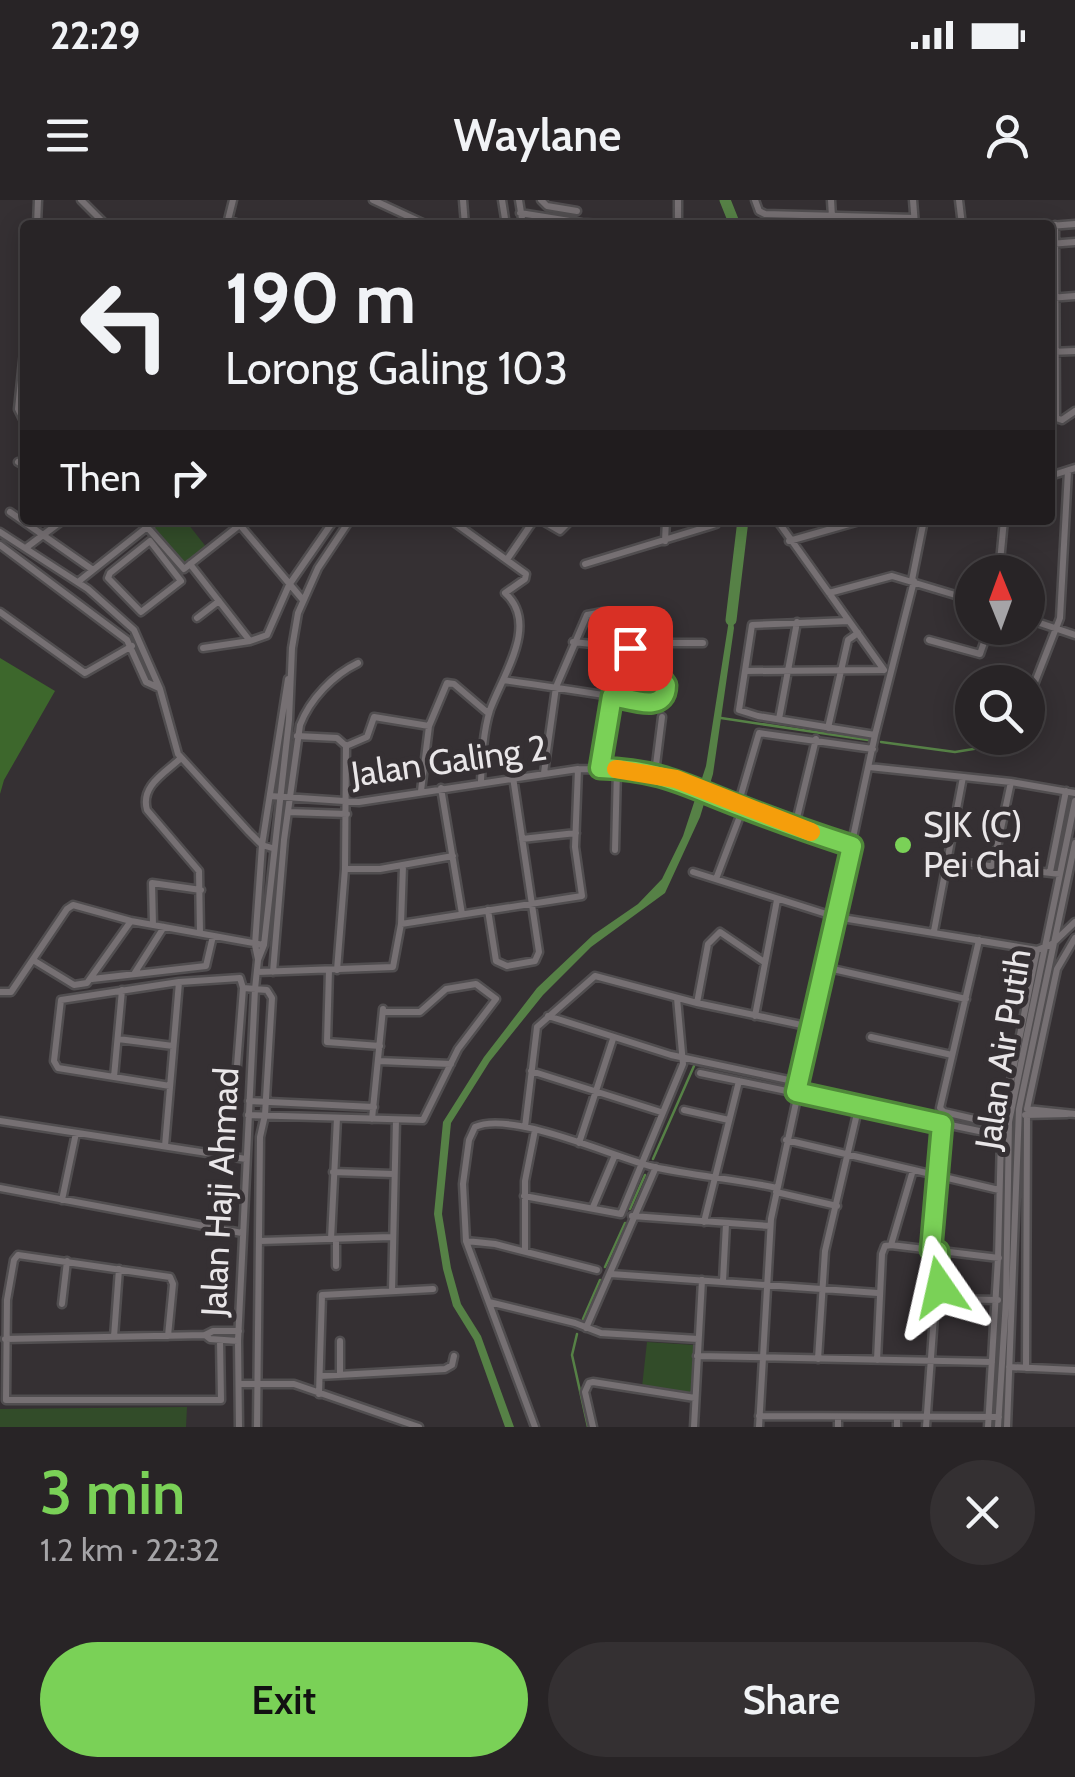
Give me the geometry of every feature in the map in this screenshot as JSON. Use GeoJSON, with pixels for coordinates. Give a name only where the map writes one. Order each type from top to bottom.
{"type":"FeatureCollection","features":[{"type":"Feature","properties":{"kind":"street"},"geometry":{"type":"LineString","coordinates":[[81,200],[98,220]]}},
{"type":"Feature","properties":{"kind":"street"},"geometry":{"type":"LineString","coordinates":[[373,200],[416,220]]}},
{"type":"Feature","properties":{"kind":"street"},"geometry":{"type":"LineString","coordinates":[[519,200],[522,220]]}},
{"type":"Feature","properties":{"kind":"street"},"geometry":{"type":"LineString","coordinates":[[542,200],[548,206],[577,211]]}},
{"type":"Feature","properties":{"kind":"street"},"geometry":{"type":"LineString","coordinates":[[575,220],[580,200]]}},
{"type":"Feature","properties":{"kind":"street"},"geometry":{"type":"LineString","coordinates":[[755,200],[761,214],[813,220]]}},
{"type":"Feature","properties":{"kind":"street"},"geometry":{"type":"LineString","coordinates":[[831,200],[832,217]]}},
{"type":"Feature","properties":{"kind":"street"},"geometry":{"type":"LineString","coordinates":[[520,213],[562,220]]}},
{"type":"Feature","properties":{"kind":"street"},"geometry":{"type":"LineString","coordinates":[[824,220],[882,220]]}},
{"type":"Feature","properties":{"kind":"street"},"geometry":{"type":"LineString","coordinates":[[1055,379],[1058,420],[1075,411]]}},
{"type":"Feature","properties":{"kind":"street"},"geometry":{"type":"LineString","coordinates":[[1042,665],[1057,628],[1062,600],[1072,470]]}},
{"type":"Feature","properties":{"kind":"street"},"geometry":{"type":"LineString","coordinates":[[10,512],[20,518]]}},
{"type":"Feature","properties":{"kind":"street"},"geometry":{"type":"LineString","coordinates":[[30,525],[93,570]]}},
{"type":"Feature","properties":{"kind":"street"},"geometry":{"type":"LineString","coordinates":[[27,547],[56,525]]}},
{"type":"Feature","properties":{"kind":"street"},"geometry":{"type":"LineString","coordinates":[[78,582],[150,525]]}},
{"type":"Feature","properties":{"kind":"street"},"geometry":{"type":"LineString","coordinates":[[148,527],[181,568],[240,525]]}},
{"type":"Feature","properties":{"kind":"street"},"geometry":{"type":"LineString","coordinates":[[244,525],[302,600]]}},
{"type":"Feature","properties":{"kind":"street"},"geometry":{"type":"LineString","coordinates":[[203,648],[250,642],[267,635],[289,586],[331,525]]}},
{"type":"Feature","properties":{"kind":"street","name":"Jalan Haji Ahmad"},"geometry":{"type":"LineString","coordinates":[[258,960],[264,946],[266,826],[279,719],[302,600],[346,525]]}},
{"type":"Feature","properties":{"kind":"street"},"geometry":{"type":"LineString","coordinates":[[461,525],[526,574],[504,593],[512,602],[521,628],[489,714],[481,782]]}},
{"type":"Feature","properties":{"kind":"street"},"geometry":{"type":"LineString","coordinates":[[508,558],[533,525]]}},
{"type":"Feature","properties":{"kind":"street"},"geometry":{"type":"LineString","coordinates":[[546,525],[557,531],[564,531],[568,525]]}},
{"type":"Feature","properties":{"kind":"street"},"geometry":{"type":"LineString","coordinates":[[665,541],[666,525]]}},
{"type":"Feature","properties":{"kind":"street"},"geometry":{"type":"LineString","coordinates":[[586,564],[708,525]]}},
{"type":"Feature","properties":{"kind":"street"},"geometry":{"type":"LineString","coordinates":[[780,525],[887,670]]}},
{"type":"Feature","properties":{"kind":"street"},"geometry":{"type":"LineString","coordinates":[[789,541],[845,525]]}},
{"type":"Feature","properties":{"kind":"street"},"geometry":{"type":"LineString","coordinates":[[758,1427],[765,1284],[776,1190],[870,767],[887,670],[913,581],[923,525]]}},
{"type":"Feature","properties":{"kind":"street"},"geometry":{"type":"LineString","coordinates":[[1001,555],[1004,525]]}},
{"type":"Feature","properties":{"kind":"street"},"geometry":{"type":"LineString","coordinates":[[0,532],[78,582],[119,614],[136,633],[160,689],[181,758],[249,828],[268,842]]}},
{"type":"Feature","properties":{"kind":"street"},"geometry":{"type":"LineString","coordinates":[[150,542],[181,578],[180,583],[144,612],[139,612],[108,578],[135,552],[150,542]]}},
{"type":"Feature","properties":{"kind":"street"},"geometry":{"type":"LineString","coordinates":[[127,543],[135,552]]}},
{"type":"Feature","properties":{"kind":"street"},"geometry":{"type":"LineString","coordinates":[[0,545],[132,646],[146,682],[160,689]]}},
{"type":"Feature","properties":{"kind":"street"},"geometry":{"type":"LineString","coordinates":[[190,564],[250,642]]}},
{"type":"Feature","properties":{"kind":"street"},"geometry":{"type":"LineString","coordinates":[[46,579],[56,567]]}},
{"type":"Feature","properties":{"kind":"street"},"geometry":{"type":"LineString","coordinates":[[830,594],[886,577],[955,595]]}},
{"type":"Feature","properties":{"kind":"street"},"geometry":{"type":"LineString","coordinates":[[197,618],[219,601]]}},
{"type":"Feature","properties":{"kind":"street"},"geometry":{"type":"LineString","coordinates":[[0,612],[84,673],[132,646]]}},
{"type":"Feature","properties":{"kind":"street"},"geometry":{"type":"LineString","coordinates":[[504,680],[556,688],[658,702],[664,697],[666,685],[615,615],[586,615],[556,688],[544,773]]}},
{"type":"Feature","properties":{"kind":"street"},"geometry":{"type":"LineString","coordinates":[[849,620],[752,625],[740,711],[875,735]]}},
{"type":"Feature","properties":{"kind":"street"},"geometry":{"type":"LineString","coordinates":[[779,720],[797,622]]}},
{"type":"Feature","properties":{"kind":"street"},"geometry":{"type":"LineString","coordinates":[[1045,624],[1075,635]]}},
{"type":"Feature","properties":{"kind":"street"},"geometry":{"type":"LineString","coordinates":[[828,728],[848,640],[858,634]]}},
{"type":"Feature","properties":{"kind":"street"},"geometry":{"type":"LineString","coordinates":[[930,640],[980,654],[983,645]]}},
{"type":"Feature","properties":{"kind":"street"},"geometry":{"type":"LineString","coordinates":[[573,642],[638,646],[704,643]]}},
{"type":"Feature","properties":{"kind":"street"},"geometry":{"type":"LineString","coordinates":[[273,972],[297,736],[308,708],[338,675],[358,663]]}},
{"type":"Feature","properties":{"kind":"street"},"geometry":{"type":"LineString","coordinates":[[745,671],[887,670]]}},
{"type":"Feature","properties":{"kind":"street","name":"Jalan Haji Ahmad"},"geometry":{"type":"LineString","coordinates":[[240,1427],[238,1331],[258,960],[255,945],[268,842],[280,797],[289,720],[289,676]]}},
{"type":"Feature","properties":{"kind":"street"},"geometry":{"type":"LineString","coordinates":[[421,791],[429,726],[449,682],[489,714]]}},
{"type":"Feature","properties":{"kind":"street"},"geometry":{"type":"LineString","coordinates":[[600,768],[612,696]]}},
{"type":"Feature","properties":{"kind":"street"},"geometry":{"type":"LineString","coordinates":[[346,746],[366,737],[374,717],[429,726]]}},
{"type":"Feature","properties":{"kind":"street"},"geometry":{"type":"LineString","coordinates":[[655,773],[662,717]]}},
{"type":"Feature","properties":{"kind":"street"},"geometry":{"type":"LineString","coordinates":[[716,879],[741,806],[759,733],[872,749]]}},
{"type":"Feature","properties":{"kind":"street"},"geometry":{"type":"LineString","coordinates":[[297,736],[337,738],[346,746],[346,869],[327,1042],[380,1046]]}},
{"type":"Feature","properties":{"kind":"street"},"geometry":{"type":"LineString","coordinates":[[795,826],[816,739]]}},
{"type":"Feature","properties":{"kind":"street"},"geometry":{"type":"LineString","coordinates":[[181,758],[147,791],[145,806],[196,866],[201,890],[200,933]]}},
{"type":"Feature","properties":{"kind":"street"},"geometry":{"type":"LineString","coordinates":[[870,767],[1070,792],[1050,872]]}},
{"type":"Feature","properties":{"kind":"street"},"geometry":{"type":"LineString","coordinates":[[401,924],[582,894],[576,857],[578,769]]}},
{"type":"Feature","properties":{"kind":"street"},"geometry":{"type":"LineString","coordinates":[[615,850],[617,769]]}},
{"type":"Feature","properties":{"kind":"street","name":"Jalan Galing 2"},"geometry":{"type":"LineString","coordinates":[[270,796],[347,802],[544,773],[617,769],[655,773],[692,785],[852,846]]}},
{"type":"Feature","properties":{"kind":"street"},"geometry":{"type":"LineString","coordinates":[[488,910],[496,961],[508,966],[535,960],[539,952],[513,777]]}},
{"type":"Feature","properties":{"kind":"street"},"geometry":{"type":"LineString","coordinates":[[934,931],[964,777]]}},
{"type":"Feature","properties":{"kind":"street"},"geometry":{"type":"LineString","coordinates":[[993,866],[1011,782]]}},
{"type":"Feature","properties":{"kind":"street"},"geometry":{"type":"LineString","coordinates":[[441,788],[462,914]]}},
{"type":"Feature","properties":{"kind":"street","name":"Jalan Air Putih"},"geometry":{"type":"LineString","coordinates":[[998,1427],[1007,1367],[1015,1254],[1019,1112],[1040,950],[1075,801]]}},
{"type":"Feature","properties":{"kind":"street"},"geometry":{"type":"LineString","coordinates":[[288,812],[347,814]]}},
{"type":"Feature","properties":{"kind":"street"},"geometry":{"type":"LineString","coordinates":[[249,828],[266,826]]}},
{"type":"Feature","properties":{"kind":"street"},"geometry":{"type":"LineString","coordinates":[[522,839],[576,833]]}},
{"type":"Feature","properties":{"kind":"street","name":"Jalan Air Putih"},"geometry":{"type":"LineString","coordinates":[[1041,1019],[1052,944],[1075,844]]}},
{"type":"Feature","properties":{"kind":"street"},"geometry":{"type":"LineString","coordinates":[[346,869],[402,866],[453,856]]}},
{"type":"Feature","properties":{"kind":"street"},"geometry":{"type":"LineString","coordinates":[[947,861],[1060,874]]}},
{"type":"Feature","properties":{"kind":"street"},"geometry":{"type":"LineString","coordinates":[[257,972],[393,967],[401,924],[402,866]]}},
{"type":"Feature","properties":{"kind":"street"},"geometry":{"type":"LineString","coordinates":[[693,872],[836,917],[1040,950],[1074,923],[1060,912]]}},
{"type":"Feature","properties":{"kind":"street"},"geometry":{"type":"LineString","coordinates":[[153,925],[152,884],[201,890]]}},
{"type":"Feature","properties":{"kind":"street"},"geometry":{"type":"LineString","coordinates":[[756,1016],[777,900]]}},
{"type":"Feature","properties":{"kind":"street"},"geometry":{"type":"LineString","coordinates":[[0,992],[11,992],[70,906],[264,946]]}},
{"type":"Feature","properties":{"kind":"street"},"geometry":{"type":"LineString","coordinates":[[92,979],[131,920]]}},
{"type":"Feature","properties":{"kind":"street"},"geometry":{"type":"LineString","coordinates":[[134,975],[164,927]]}},
{"type":"Feature","properties":{"kind":"street"},"geometry":{"type":"LineString","coordinates":[[697,1003],[708,944],[720,932],[764,962]]}},
{"type":"Feature","properties":{"kind":"street"},"geometry":{"type":"LineString","coordinates":[[33,960],[74,985],[92,979],[206,966],[213,936]]}},
{"type":"Feature","properties":{"kind":"street"},"geometry":{"type":"LineString","coordinates":[[1026,1368],[1026,1204],[1019,1112],[1041,1019],[1062,955],[1075,938]]}},
{"type":"Feature","properties":{"kind":"street"},"geometry":{"type":"LineString","coordinates":[[978,940],[941,1110],[1005,1126],[1040,950]]}},
{"type":"Feature","properties":{"kind":"street"},"geometry":{"type":"LineString","coordinates":[[824,967],[966,999]]}},
{"type":"Feature","properties":{"kind":"street"},"geometry":{"type":"LineString","coordinates":[[524,1127],[538,1027],[596,976],[811,1027]]}},
{"type":"Feature","properties":{"kind":"street"},"geometry":{"type":"LineString","coordinates":[[170,1086],[60,1069],[54,1061],[61,1000],[179,982],[236,977],[242,980],[230,1156]]}},
{"type":"Feature","properties":{"kind":"street"},"geometry":{"type":"LineString","coordinates":[[165,1146],[179,982]]}},
{"type":"Feature","properties":{"kind":"street"},"geometry":{"type":"LineString","coordinates":[[248,1115],[420,1122],[461,1045],[496,997],[476,984],[446,989],[420,1012],[383,1010],[372,1119]]}},
{"type":"Feature","properties":{"kind":"street"},"geometry":{"type":"LineString","coordinates":[[243,988],[255,989]]}},
{"type":"Feature","properties":{"kind":"street","name":"Jalan Haji Ahmad"},"geometry":{"type":"LineString","coordinates":[[255,989],[267,990],[272,998],[266,1115],[260,1138],[257,1427]]}},
{"type":"Feature","properties":{"kind":"street"},"geometry":{"type":"LineString","coordinates":[[114,1077],[122,990]]}},
{"type":"Feature","properties":{"kind":"street"},"geometry":{"type":"LineString","coordinates":[[524,1196],[621,1214],[684,1058],[677,998]]}},
{"type":"Feature","properties":{"kind":"street"},"geometry":{"type":"LineString","coordinates":[[547,1016],[684,1058],[798,1082]]}},
{"type":"Feature","properties":{"kind":"street"},"geometry":{"type":"LineString","coordinates":[[872,1037],[952,1056]]}},
{"type":"Feature","properties":{"kind":"street"},"geometry":{"type":"LineString","coordinates":[[118,1039],[174,1046]]}},
{"type":"Feature","properties":{"kind":"street"},"geometry":{"type":"LineString","coordinates":[[580,1143],[613,1039]]}},
{"type":"Feature","properties":{"kind":"street"},"geometry":{"type":"LineString","coordinates":[[378,1061],[452,1064]]}},
{"type":"Feature","properties":{"kind":"street"},"geometry":{"type":"LineString","coordinates":[[530,1071],[661,1112]]}},
{"type":"Feature","properties":{"kind":"street"},"geometry":{"type":"LineString","coordinates":[[700,1072],[1004,1136]]}},
{"type":"Feature","properties":{"kind":"street"},"geometry":{"type":"LineString","coordinates":[[704,1222],[740,1081]]}},
{"type":"Feature","properties":{"kind":"street"},"geometry":{"type":"LineString","coordinates":[[249,1101],[374,1107]]}},
{"type":"Feature","properties":{"kind":"street"},"geometry":{"type":"LineString","coordinates":[[818,1359],[825,1251],[859,1105]]}},
{"type":"Feature","properties":{"kind":"street"},"geometry":{"type":"LineString","coordinates":[[684,1110],[729,1120]]}},
{"type":"Feature","properties":{"kind":"street"},"geometry":{"type":"LineString","coordinates":[[1019,1112],[1072,1114]]}},
{"type":"Feature","properties":{"kind":"street","name":"Jalan Air Putih"},"geometry":{"type":"LineString","coordinates":[[1007,1427],[1002,1258],[1004,1136],[1005,1126],[1019,1112]]}},
{"type":"Feature","properties":{"kind":"street"},"geometry":{"type":"LineString","coordinates":[[336,1266],[333,1172],[337,1118]]}},
{"type":"Feature","properties":{"kind":"street"},"geometry":{"type":"LineString","coordinates":[[392,1291],[396,1120]]}},
{"type":"Feature","properties":{"kind":"street"},"geometry":{"type":"LineString","coordinates":[[0,1121],[246,1159]]}},
{"type":"Feature","properties":{"kind":"street"},"geometry":{"type":"LineString","coordinates":[[926,1427],[934,1316],[939,1299],[935,1250],[942,1124]]}},
{"type":"Feature","properties":{"kind":"street"},"geometry":{"type":"LineString","coordinates":[[535,1427],[466,1242],[463,1184],[469,1140],[478,1125],[524,1127],[656,1167],[837,1206]]}},
{"type":"Feature","properties":{"kind":"street"},"geometry":{"type":"LineString","coordinates":[[525,1251],[526,1165],[535,1130]]}},
{"type":"Feature","properties":{"kind":"street"},"geometry":{"type":"LineString","coordinates":[[62,1200],[76,1132]]}},
{"type":"Feature","properties":{"kind":"street"},"geometry":{"type":"LineString","coordinates":[[786,1140],[1003,1191]]}},
{"type":"Feature","properties":{"kind":"street"},"geometry":{"type":"LineString","coordinates":[[593,1207],[615,1155]]}},
{"type":"Feature","properties":{"kind":"street"},"geometry":{"type":"LineString","coordinates":[[586,1328],[656,1167]]}},
{"type":"Feature","properties":{"kind":"street"},"geometry":{"type":"LineString","coordinates":[[891,1245],[914,1170]]}},
{"type":"Feature","properties":{"kind":"street"},"geometry":{"type":"LineString","coordinates":[[333,1172],[393,1174]]}},
{"type":"Feature","properties":{"kind":"street"},"geometry":{"type":"LineString","coordinates":[[0,1188],[242,1233]]}},
{"type":"Feature","properties":{"kind":"street"},"geometry":{"type":"LineString","coordinates":[[1016,1203],[1026,1204]]}},
{"type":"Feature","properties":{"kind":"street"},"geometry":{"type":"LineString","coordinates":[[634,1216],[770,1226]]}},
{"type":"Feature","properties":{"kind":"street"},"geometry":{"type":"LineString","coordinates":[[723,1281],[726,1224]]}},
{"type":"Feature","properties":{"kind":"street"},"geometry":{"type":"LineString","coordinates":[[260,1241],[391,1238]]}},
{"type":"Feature","properties":{"kind":"street"},"geometry":{"type":"LineString","coordinates":[[466,1242],[525,1251],[597,1270]]}},
{"type":"Feature","properties":{"kind":"street"},"geometry":{"type":"LineString","coordinates":[[877,1360],[882,1250],[891,1245],[1002,1258],[995,1300],[988,1427]]}},
{"type":"Feature","properties":{"kind":"street"},"geometry":{"type":"LineString","coordinates":[[1015,1254],[1026,1253]]}},
{"type":"Feature","properties":{"kind":"street"},"geometry":{"type":"LineString","coordinates":[[168,1336],[172,1278],[18,1255],[7,1300],[8,1402],[221,1400],[220,1340]]}},
{"type":"Feature","properties":{"kind":"street"},"geometry":{"type":"LineString","coordinates":[[62,1304],[66,1261]]}},
{"type":"Feature","properties":{"kind":"street"},"geometry":{"type":"LineString","coordinates":[[114,1337],[119,1269]]}},
{"type":"Feature","properties":{"kind":"street"},"geometry":{"type":"LineString","coordinates":[[611,1274],[878,1293]]}},
{"type":"Feature","properties":{"kind":"street"},"geometry":{"type":"LineString","coordinates":[[694,1427],[702,1280]]}},
{"type":"Feature","properties":{"kind":"street"},"geometry":{"type":"LineString","coordinates":[[319,1394],[320,1297],[433,1289]]}},
{"type":"Feature","properties":{"kind":"street"},"geometry":{"type":"LineString","coordinates":[[939,1299],[1006,1300]]}},
{"type":"Feature","properties":{"kind":"street"},"geometry":{"type":"LineString","coordinates":[[488,1302],[611,1334],[698,1339]]}},
{"type":"Feature","properties":{"kind":"street"},"geometry":{"type":"LineString","coordinates":[[205,1335],[213,1330],[238,1331]]}},
{"type":"Feature","properties":{"kind":"street"},"geometry":{"type":"LineString","coordinates":[[5,1339],[205,1335],[238,1341]]}},
{"type":"Feature","properties":{"kind":"street"},"geometry":{"type":"LineString","coordinates":[[340,1342],[340,1375]]}},
{"type":"Feature","properties":{"kind":"street"},"geometry":{"type":"LineString","coordinates":[[320,1376],[445,1368],[452,1364],[454,1356]]}},
{"type":"Feature","properties":{"kind":"street"},"geometry":{"type":"LineString","coordinates":[[697,1356],[992,1362]]}},
{"type":"Feature","properties":{"kind":"street"},"geometry":{"type":"LineString","coordinates":[[1007,1367],[1075,1370]]}},
{"type":"Feature","properties":{"kind":"street"},"geometry":{"type":"LineString","coordinates":[[592,1427],[585,1392],[589,1383],[695,1398]]}},
{"type":"Feature","properties":{"kind":"street"},"geometry":{"type":"LineString","coordinates":[[239,1384],[289,1384],[420,1427]]}},
{"type":"Feature","properties":{"kind":"street"},"geometry":{"type":"LineString","coordinates":[[759,1416],[999,1418]]}},
{"type":"Feature","properties":{"kind":"street"},"geometry":{"type":"LineString","coordinates":[[897,1416],[898,1427]]}},
{"type":"Feature","properties":{"kind":"street"},"geometry":{"type":"LineString","coordinates":[[838,1417],[838,1427]]}},
{"type":"Feature","properties":{"kind":"shaded area"},"geometry":{"type":"Polygon","coordinates":[[[154,525],[189,525],[207,548],[183,567],[148,529],[154,525]]]}},
{"type":"Feature","properties":{"kind":"shaded area"},"geometry":{"type":"Polygon","coordinates":[[[731,607],[734,628],[713,774],[700,817],[665,893],[591,947],[543,995],[490,1061],[451,1123],[442,1214],[451,1268],[461,1304],[481,1336],[514,1427],[505,1427],[474,1340],[453,1306],[443,1269],[434,1214],[443,1122],[484,1057],[537,988],[593,935],[638,904],[662,879],[683,836],[706,766],[731,607]]]}},
{"type":"Feature","properties":{"kind":"shaded area"},"geometry":{"type":"Polygon","coordinates":[[[0,658],[55,691],[4,780],[0,794],[0,658]]]}},
{"type":"Feature","properties":{"kind":"shaded area"},"geometry":{"type":"Polygon","coordinates":[[[647,1342],[695,1345],[693,1394],[642,1387],[647,1342]]]}},
{"type":"Feature","properties":{"kind":"shaded area"},"geometry":{"type":"Polygon","coordinates":[[[187,1407],[186,1427],[0,1427],[0,1409],[187,1407]]]}},
{"type":"Feature","properties":{"kind":"waterway"},"geometry":{"type":"LineString","coordinates":[[725,200],[733,220]]}},
{"type":"Feature","properties":{"kind":"waterway"},"geometry":{"type":"LineString","coordinates":[[731,620],[742,525]]}},
{"type":"Feature","properties":{"kind":"waterway"},"geometry":{"type":"LineString","coordinates":[[721,718],[868,740]]}},
{"type":"Feature","properties":{"kind":"waterway"},"geometry":{"type":"LineString","coordinates":[[881,742],[955,752]]}},
{"type":"Feature","properties":{"kind":"waterway"},"geometry":{"type":"LineString","coordinates":[[653,1159],[694,1066]]}},
{"type":"Feature","properties":{"kind":"waterway"},"geometry":{"type":"LineString","coordinates":[[630,1209],[645,1175]]}},
{"type":"Feature","properties":{"kind":"waterway"},"geometry":{"type":"LineString","coordinates":[[605,1267],[625,1223]]}},
{"type":"Feature","properties":{"kind":"waterway"},"geometry":{"type":"LineString","coordinates":[[583,1319],[600,1280]]}},
{"type":"Feature","properties":{"kind":"waterway"},"geometry":{"type":"LineString","coordinates":[[577,1334],[572,1355],[588,1427]]}},
{"type":"Feature","properties":{"kind":"slow traffic"},"geometry":{"type":"LineString","coordinates":[[616,769],[676,779],[811,832]]}},
{"type":"Feature","properties":{"kind":"place","name":"SJK (C) Pei Chai"},"geometry":{"type":"Point","coordinates":[903,845]}},
{"type":"Feature","properties":{"kind":"route"},"geometry":{"type":"LineString","coordinates":[[630,648],[640,649],[667,691],[662,700],[654,703],[612,696],[600,768],[676,779],[738,806],[852,846],[796,1092],[942,1124],[931,1250],[938,1251],[940,1287]]}}]}
